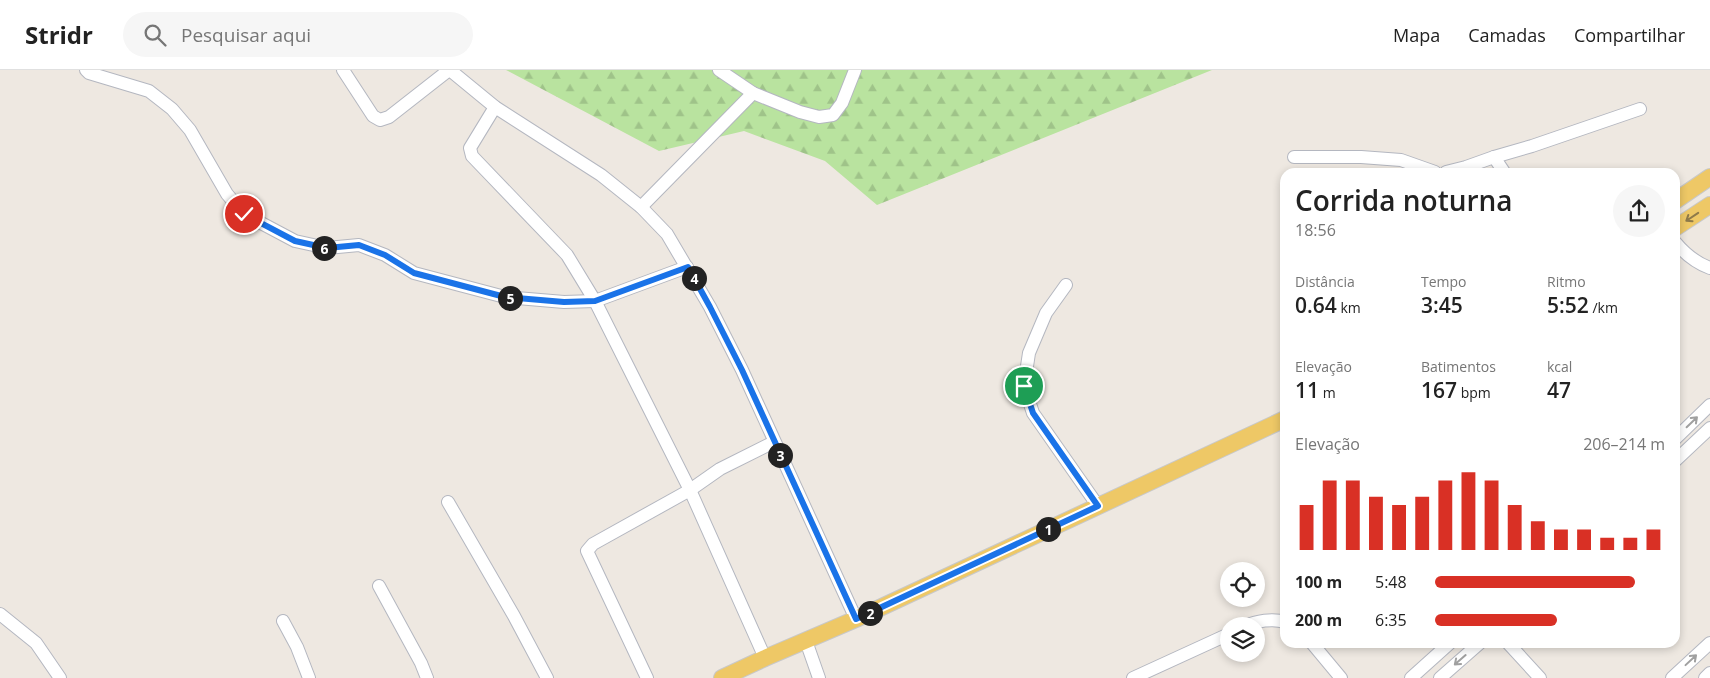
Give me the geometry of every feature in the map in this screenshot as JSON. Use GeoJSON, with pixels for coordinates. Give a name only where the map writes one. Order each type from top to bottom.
{"type":"FeatureCollection","features":[{"type":"Feature","properties":{"kind":"main road"},"geometry":{"type":"LineString","coordinates":[[1680,198],[1708,183]]}},
{"type":"Feature","properties":{"kind":"main road"},"geometry":{"type":"LineString","coordinates":[[1680,225],[1710,205]]}},
{"type":"Feature","properties":{"kind":"main road"},"geometry":{"type":"LineString","coordinates":[[722,678],[856,619],[1280,421]]}},
{"type":"Feature","properties":{"kind":"street"},"geometry":{"type":"LineString","coordinates":[[86,70],[89,73],[149,91],[172,109],[190,130],[227,194],[244,214],[295,241],[327,248],[359,245],[385,255],[414,273],[505,297],[564,302],[595,301],[688,267]]}},
{"type":"Feature","properties":{"kind":"street"},"geometry":{"type":"LineString","coordinates":[[343,70],[372,116],[380,120],[388,117],[449,70],[495,107],[601,175],[641,207],[667,234],[688,267],[742,370],[856,619]]}},
{"type":"Feature","properties":{"kind":"street"},"geometry":{"type":"LineString","coordinates":[[719,70],[753,93],[800,112],[819,117],[834,114],[842,103],[855,70]]}},
{"type":"Feature","properties":{"kind":"street"},"geometry":{"type":"LineString","coordinates":[[641,207],[753,93]]}},
{"type":"Feature","properties":{"kind":"street"},"geometry":{"type":"LineString","coordinates":[[495,107],[470,148],[472,156],[567,255],[595,301],[690,490],[765,658]]}},
{"type":"Feature","properties":{"kind":"street"},"geometry":{"type":"LineString","coordinates":[[1466,168],[1640,109]]}},
{"type":"Feature","properties":{"kind":"street"},"geometry":{"type":"LineString","coordinates":[[1294,158],[1361,156],[1401,160],[1424,168]]}},
{"type":"Feature","properties":{"kind":"street"},"geometry":{"type":"LineString","coordinates":[[1494,157],[1501,168]]}},
{"type":"Feature","properties":{"kind":"street"},"geometry":{"type":"LineString","coordinates":[[1680,248],[1701,265],[1710,268]]}},
{"type":"Feature","properties":{"kind":"street"},"geometry":{"type":"LineString","coordinates":[[1066,285],[1046,313],[1029,352],[1024,386],[1033,413],[1098,506]]}},
{"type":"Feature","properties":{"kind":"street"},"geometry":{"type":"LineString","coordinates":[[1680,434],[1710,405]]}},
{"type":"Feature","properties":{"kind":"street"},"geometry":{"type":"LineString","coordinates":[[1680,456],[1710,428]]}},
{"type":"Feature","properties":{"kind":"street"},"geometry":{"type":"LineString","coordinates":[[647,678],[587,551],[593,544],[690,490],[720,469],[774,442]]}},
{"type":"Feature","properties":{"kind":"street"},"geometry":{"type":"LineString","coordinates":[[448,502],[514,616],[547,678]]}},
{"type":"Feature","properties":{"kind":"street"},"geometry":{"type":"LineString","coordinates":[[379,586],[421,662],[427,678]]}},
{"type":"Feature","properties":{"kind":"street"},"geometry":{"type":"LineString","coordinates":[[0,614],[36,643],[60,678]]}},
{"type":"Feature","properties":{"kind":"street"},"geometry":{"type":"LineString","coordinates":[[1265,622],[1280,620]]}},
{"type":"Feature","properties":{"kind":"street"},"geometry":{"type":"LineString","coordinates":[[282,621],[297,647],[310,678]]}},
{"type":"Feature","properties":{"kind":"street"},"geometry":{"type":"LineString","coordinates":[[1133,678],[1220,638]]}},
{"type":"Feature","properties":{"kind":"street"},"geometry":{"type":"LineString","coordinates":[[806,641],[819,678]]}},
{"type":"Feature","properties":{"kind":"street"},"geometry":{"type":"LineString","coordinates":[[1672,678],[1710,643]]}},
{"type":"Feature","properties":{"kind":"street"},"geometry":{"type":"LineString","coordinates":[[1316,648],[1341,678]]}},
{"type":"Feature","properties":{"kind":"street"},"geometry":{"type":"LineString","coordinates":[[1411,678],[1444,648]]}},
{"type":"Feature","properties":{"kind":"street"},"geometry":{"type":"LineString","coordinates":[[1426,665],[1440,678],[1473,648]]}},
{"type":"Feature","properties":{"kind":"street"},"geometry":{"type":"LineString","coordinates":[[1512,648],[1540,678]]}},
{"type":"Feature","properties":{"kind":"street"},"geometry":{"type":"LineString","coordinates":[[1705,678],[1710,673]]}},
{"type":"Feature","properties":{"kind":"green space"},"geometry":{"type":"Polygon","coordinates":[[[506,70],[1212,70],[877,205],[825,161],[744,131],[659,151],[506,70]]]}},
{"type":"Feature","properties":{"kind":"route"},"geometry":{"type":"LineString","coordinates":[[244,214],[295,241],[327,248],[359,245],[385,255],[414,273],[505,297],[564,302],[595,301],[688,267],[742,370],[856,619],[1098,506],[1033,413],[1024,386]]}}]}
